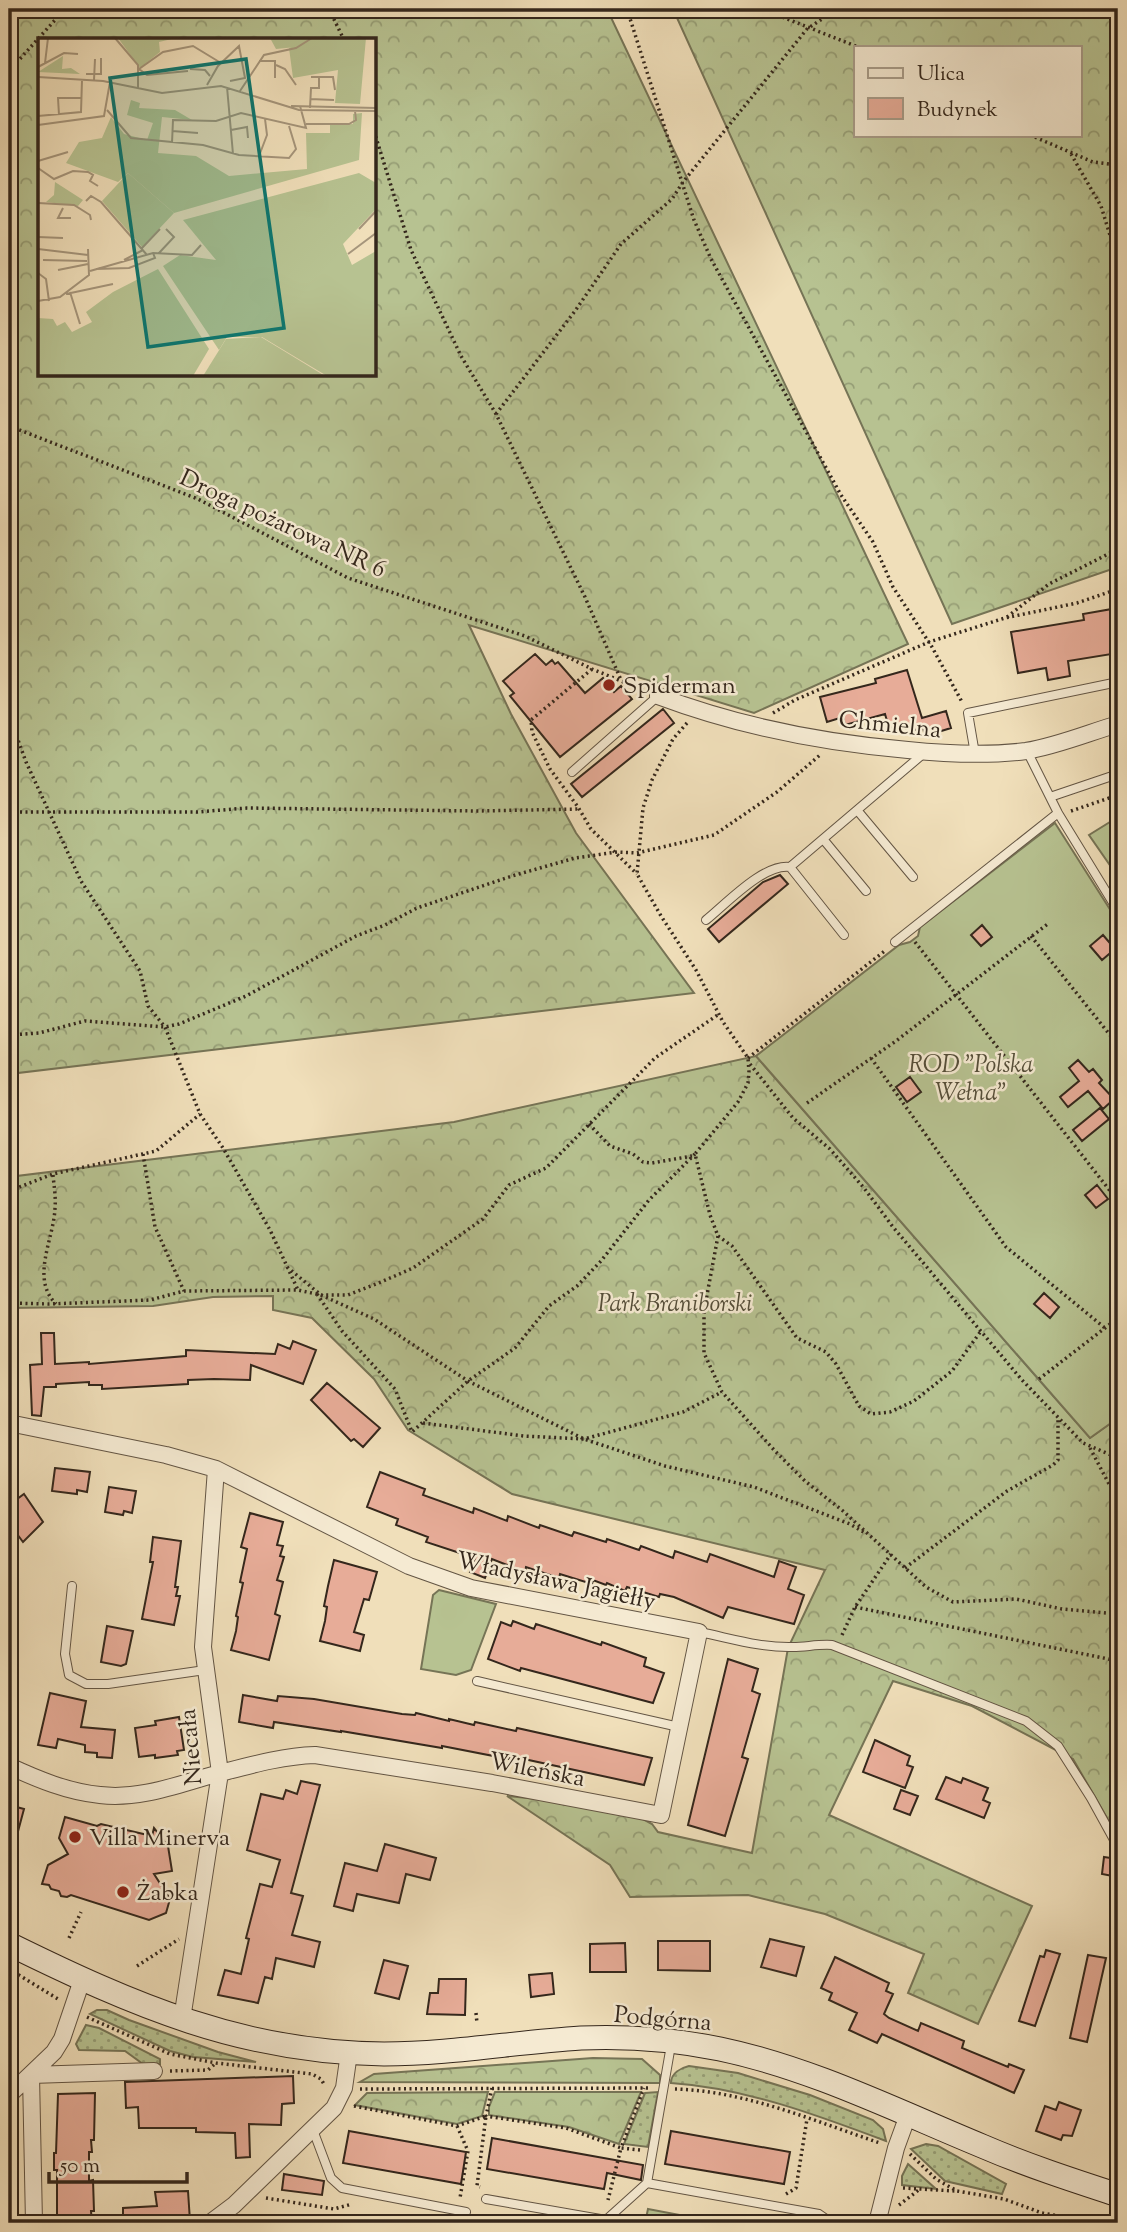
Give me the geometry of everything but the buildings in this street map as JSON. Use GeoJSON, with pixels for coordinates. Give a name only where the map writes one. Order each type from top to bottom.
{"type":"FeatureCollection","features":[{"type":"Feature","properties":{"kind":"street","name":"Chmielna"},"geometry":{"type":"LineString","coordinates":[[658,696],[693,709],[764,727],[857,746],[925,752],[975,754],[1027,751],[1118,724]]}},
{"type":"Feature","properties":{"kind":"street","name":"Władysława Jagiełły"},"geometry":{"type":"LineString","coordinates":[[9,1423],[166,1455],[216,1469],[442,1580],[699,1632]]}},
{"type":"Feature","properties":{"kind":"street","name":"Niecała"},"geometry":{"type":"LineString","coordinates":[[182,2019],[220,1773],[203,1647],[216,1469]]}},
{"type":"Feature","properties":{"kind":"street","name":"Wileńska"},"geometry":{"type":"LineString","coordinates":[[220,1773],[296,1756],[315,1755],[492,1783],[661,1815],[699,1632]]}},
{"type":"Feature","properties":{"kind":"street"},"geometry":{"type":"LineString","coordinates":[[9,1766],[38,1779],[100,1796],[129,1795],[173,1788],[220,1773]]}},
{"type":"Feature","properties":{"kind":"street","name":"Podgórna"},"geometry":{"type":"LineString","coordinates":[[9,1944],[82,1980],[182,2019],[276,2045],[349,2053],[426,2052],[586,2038],[719,2049],[831,2084],[1045,2172],[1118,2195]]}},
{"type":"Feature","properties":{"kind":"street"},"geometry":{"type":"LineString","coordinates":[[9,2095],[54,2052],[62,2039],[82,1980]]}},
{"type":"Feature","properties":{"kind":"street"},"geometry":{"type":"LineString","coordinates":[[210,2223],[245,2194],[334,2108],[344,2088],[349,2053]]}},
{"type":"Feature","properties":{"kind":"street"},"geometry":{"type":"LineString","coordinates":[[31,2075],[154,2071]]}},
{"type":"Feature","properties":{"kind":"street"},"geometry":{"type":"LineString","coordinates":[[31,2075],[34,2223]]}},
{"type":"Feature","properties":{"kind":"street"},"geometry":{"type":"LineString","coordinates":[[877,2223],[896,2148],[908,2115]]}},
{"type":"Feature","properties":{"kind":"lane"},"geometry":{"type":"LineString","coordinates":[[975,754],[968,713],[1118,682]]}},
{"type":"Feature","properties":{"kind":"lane"},"geometry":{"type":"LineString","coordinates":[[572,772],[658,696]]}},
{"type":"Feature","properties":{"kind":"lane"},"geometry":{"type":"LineString","coordinates":[[1027,751],[1058,813],[1118,911]]}},
{"type":"Feature","properties":{"kind":"lane"},"geometry":{"type":"LineString","coordinates":[[706,920],[761,875],[780,866],[790,867],[925,752]]}},
{"type":"Feature","properties":{"kind":"lane"},"geometry":{"type":"LineString","coordinates":[[1050,797],[1118,774]]}},
{"type":"Feature","properties":{"kind":"lane"},"geometry":{"type":"LineString","coordinates":[[857,810],[913,877]]}},
{"type":"Feature","properties":{"kind":"lane"},"geometry":{"type":"LineString","coordinates":[[895,942],[1058,813]]}},
{"type":"Feature","properties":{"kind":"lane"},"geometry":{"type":"LineString","coordinates":[[823,839],[866,891]]}},
{"type":"Feature","properties":{"kind":"lane"},"geometry":{"type":"LineString","coordinates":[[790,867],[844,936]]}},
{"type":"Feature","properties":{"kind":"lane"},"geometry":{"type":"LineString","coordinates":[[72,1586],[65,1654],[69,1675],[86,1684],[108,1684],[205,1670]]}},
{"type":"Feature","properties":{"kind":"lane","name":"Władysława Jagiełły"},"geometry":{"type":"LineString","coordinates":[[699,1632],[762,1646],[822,1644],[836,1647],[1026,1721],[1058,1746],[1118,1847]]}},
{"type":"Feature","properties":{"kind":"lane"},"geometry":{"type":"LineString","coordinates":[[477,1681],[679,1727]]}},
{"type":"Feature","properties":{"kind":"lane"},"geometry":{"type":"LineString","coordinates":[[486,2199],[606,2220],[647,2183],[671,2043]]}},
{"type":"Feature","properties":{"kind":"lane"},"geometry":{"type":"LineString","coordinates":[[313,2130],[331,2178],[342,2188],[462,2211]]}},
{"type":"Feature","properties":{"kind":"lane"},"geometry":{"type":"LineString","coordinates":[[647,2183],[819,2214],[832,2223]]}},
{"type":"Feature","properties":{"kind":"path"},"geometry":{"type":"LineString","coordinates":[[39,38],[65,9]]}},
{"type":"Feature","properties":{"kind":"path"},"geometry":{"type":"LineString","coordinates":[[329,9],[343,38]]}},
{"type":"Feature","properties":{"kind":"path"},"geometry":{"type":"LineString","coordinates":[[627,9],[694,220],[711,259],[841,495],[873,542],[893,587],[929,642],[968,713]]}},
{"type":"Feature","properties":{"kind":"path"},"geometry":{"type":"LineString","coordinates":[[761,9],[856,46]]}},
{"type":"Feature","properties":{"kind":"path"},"geometry":{"type":"LineString","coordinates":[[496,414],[575,311],[621,244],[672,199],[807,29],[837,9]]}},
{"type":"Feature","properties":{"kind":"path"},"geometry":{"type":"LineString","coordinates":[[9,71],[38,39]]}},
{"type":"Feature","properties":{"kind":"path"},"geometry":{"type":"LineString","coordinates":[[1032,136],[1093,162],[1118,165]]}},
{"type":"Feature","properties":{"kind":"path"},"geometry":{"type":"LineString","coordinates":[[376,137],[411,250],[461,356],[496,414],[585,597],[621,680]]}},
{"type":"Feature","properties":{"kind":"path"},"geometry":{"type":"LineString","coordinates":[[1071,154],[1101,206],[1118,261]]}},
{"type":"Feature","properties":{"kind":"path","name":"Droga pożarowa NR 6"},"geometry":{"type":"LineString","coordinates":[[9,426],[198,499],[348,578],[525,636],[592,670],[658,696]]}},
{"type":"Feature","properties":{"kind":"path"},"geometry":{"type":"LineString","coordinates":[[1005,618],[1049,584],[1118,549]]}},
{"type":"Feature","properties":{"kind":"path"},"geometry":{"type":"LineString","coordinates":[[764,727],[773,713],[795,700],[929,642],[1005,618],[1077,603],[1118,589]]}},
{"type":"Feature","properties":{"kind":"path"},"geometry":{"type":"LineString","coordinates":[[592,670],[531,720],[532,732],[550,769],[590,829],[637,874],[748,1060],[793,1118],[830,1149],[1022,1380],[1058,1418],[1083,1443],[1118,1458]]}},
{"type":"Feature","properties":{"kind":"path"},"geometry":{"type":"LineString","coordinates":[[637,874],[643,808],[652,780],[673,739],[685,726],[693,709]]}},
{"type":"Feature","properties":{"kind":"path"},"geometry":{"type":"LineString","coordinates":[[9,715],[26,762],[81,881],[140,971],[148,1006],[166,1027],[200,1114],[223,1148],[270,1230],[298,1290]]}},
{"type":"Feature","properties":{"kind":"path"},"geometry":{"type":"LineString","coordinates":[[9,1035],[39,1033],[85,1021],[166,1027],[179,1024],[246,996],[356,936],[385,925],[417,908],[575,858],[617,852],[637,853],[714,835],[777,792],[834,741]]}},
{"type":"Feature","properties":{"kind":"path"},"geometry":{"type":"LineString","coordinates":[[1069,811],[1118,794]]}},
{"type":"Feature","properties":{"kind":"path"},"geometry":{"type":"LineString","coordinates":[[9,812],[198,811],[247,808],[477,811],[579,809]]}},
{"type":"Feature","properties":{"kind":"path"},"geometry":{"type":"LineString","coordinates":[[807,1103],[1049,923]]}},
{"type":"Feature","properties":{"kind":"path"},"geometry":{"type":"LineString","coordinates":[[908,932],[1118,1201]]}},
{"type":"Feature","properties":{"kind":"path"},"geometry":{"type":"LineString","coordinates":[[1031,936],[1118,1045]]}},
{"type":"Feature","properties":{"kind":"path"},"geometry":{"type":"LineString","coordinates":[[748,1060],[895,942]]}},
{"type":"Feature","properties":{"kind":"path"},"geometry":{"type":"LineString","coordinates":[[9,1303],[150,1300],[184,1291],[298,1290],[348,1295],[413,1268],[483,1219],[509,1185],[546,1168],[655,1058],[719,1014]]}},
{"type":"Feature","properties":{"kind":"path"},"geometry":{"type":"LineString","coordinates":[[871,1058],[1006,1247],[1105,1328]]}},
{"type":"Feature","properties":{"kind":"path"},"geometry":{"type":"LineString","coordinates":[[319,1294],[342,1331],[395,1389],[412,1432],[468,1381],[515,1348],[549,1306],[577,1286],[601,1261],[649,1200],[695,1155],[738,1102],[748,1083],[748,1060]]}},
{"type":"Feature","properties":{"kind":"path"},"geometry":{"type":"LineString","coordinates":[[9,1191],[53,1174],[156,1151],[200,1114]]}},
{"type":"Feature","properties":{"kind":"path"},"geometry":{"type":"LineString","coordinates":[[589,1123],[610,1146],[633,1154],[643,1162],[652,1163],[695,1155]]}},
{"type":"Feature","properties":{"kind":"path"},"geometry":{"type":"LineString","coordinates":[[143,1154],[155,1227],[184,1291]]}},
{"type":"Feature","properties":{"kind":"path"},"geometry":{"type":"LineString","coordinates":[[695,1155],[718,1236],[704,1311],[704,1353],[722,1392],[805,1481],[873,1537],[926,1587],[953,1602],[1016,1599],[1062,1609],[1118,1614]]}},
{"type":"Feature","properties":{"kind":"path"},"geometry":{"type":"LineString","coordinates":[[53,1174],[56,1208],[44,1271],[46,1292],[56,1304]]}},
{"type":"Feature","properties":{"kind":"path"},"geometry":{"type":"LineString","coordinates":[[9,1210],[19,1188]]}},
{"type":"Feature","properties":{"kind":"path"},"geometry":{"type":"LineString","coordinates":[[718,1236],[732,1246],[797,1338],[826,1352],[836,1364],[859,1406],[871,1414],[890,1412],[914,1401],[953,1371],[981,1331]]}},
{"type":"Feature","properties":{"kind":"path"},"geometry":{"type":"LineString","coordinates":[[287,1267],[319,1294],[374,1319],[468,1381],[584,1439],[665,1466],[754,1487],[850,1524],[873,1537]]}},
{"type":"Feature","properties":{"kind":"path"},"geometry":{"type":"LineString","coordinates":[[1039,1379],[1118,1318]]}},
{"type":"Feature","properties":{"kind":"path"},"geometry":{"type":"LineString","coordinates":[[423,1423],[524,1436],[584,1439],[683,1412],[722,1392]]}},
{"type":"Feature","properties":{"kind":"path"},"geometry":{"type":"LineString","coordinates":[[905,1568],[1007,1491],[1058,1460],[1058,1418]]}},
{"type":"Feature","properties":{"kind":"path"},"geometry":{"type":"LineString","coordinates":[[1089,1446],[1118,1501]]}},
{"type":"Feature","properties":{"kind":"path"},"geometry":{"type":"LineString","coordinates":[[836,1647],[855,1607],[891,1554]]}},
{"type":"Feature","properties":{"kind":"path"},"geometry":{"type":"LineString","coordinates":[[855,1607],[1118,1661]]}},
{"type":"Feature","properties":{"kind":"path"},"geometry":{"type":"LineString","coordinates":[[69,1938],[81,1912]]}},
{"type":"Feature","properties":{"kind":"path"},"geometry":{"type":"LineString","coordinates":[[136,1966],[183,1936]]}},
{"type":"Feature","properties":{"kind":"path"},"geometry":{"type":"LineString","coordinates":[[9,1969],[61,2003]]}},
{"type":"Feature","properties":{"kind":"path"},"geometry":{"type":"LineString","coordinates":[[476,2013],[477,2023]]}},
{"type":"Feature","properties":{"kind":"path"},"geometry":{"type":"LineString","coordinates":[[87,2017],[170,2054],[216,2063],[312,2074],[328,2087]]}},
{"type":"Feature","properties":{"kind":"path"},"geometry":{"type":"LineString","coordinates":[[154,2071],[208,2070],[216,2063]]}},
{"type":"Feature","properties":{"kind":"path"},"geometry":{"type":"LineString","coordinates":[[489,2189],[477,2186],[492,2088]]}},
{"type":"Feature","properties":{"kind":"path"},"geometry":{"type":"LineString","coordinates":[[614,2213],[605,2211],[621,2148],[644,2088]]}},
{"type":"Feature","properties":{"kind":"path"},"geometry":{"type":"LineString","coordinates":[[653,2151],[621,2148],[566,2128],[486,2116],[457,2126],[351,2106],[361,2089],[705,2090],[746,2099],[908,2152],[936,2179],[957,2191]]}},
{"type":"Feature","properties":{"kind":"path"},"geometry":{"type":"LineString","coordinates":[[750,2202],[781,2196],[796,2188],[807,2119]]}},
{"type":"Feature","properties":{"kind":"path"},"geometry":{"type":"LineString","coordinates":[[457,2126],[468,2151],[462,2211]]}},
{"type":"Feature","properties":{"kind":"path"},"geometry":{"type":"LineString","coordinates":[[897,2187],[957,2191],[1004,2199],[1042,2213],[1100,2223]]}},
{"type":"Feature","properties":{"kind":"path"},"geometry":{"type":"LineString","coordinates":[[897,2207],[920,2189]]}},
{"type":"Feature","properties":{"kind":"path"},"geometry":{"type":"LineString","coordinates":[[245,2194],[334,2209],[354,2203]]}},
{"type":"Feature","properties":{"kind":"green space"},"geometry":{"type":"Polygon","coordinates":[[[9,9],[607,9],[908,644],[754,713],[469,625],[511,714],[576,833],[694,993],[9,1074],[9,9]]]}},
{"type":"Feature","properties":{"kind":"green space"},"geometry":{"type":"Polygon","coordinates":[[[673,9],[1118,9],[1118,567],[952,624],[673,9]]]}},
{"type":"Feature","properties":{"kind":"green space"},"geometry":{"type":"Polygon","coordinates":[[[1118,817],[1118,873],[1116,874],[1089,835],[1118,817]]]}},
{"type":"Feature","properties":{"kind":"green space","name":"ROD \"Polska Wełna\""},"geometry":{"type":"Polygon","coordinates":[[[1055,823],[1118,922],[1118,1418],[1090,1438],[756,1056],[899,945],[918,936],[920,927],[1055,823]]]}},
{"type":"Feature","properties":{"kind":"green space","name":"Park Braniborski"},"geometry":{"type":"Polygon","coordinates":[[[756,1056],[1090,1438],[1118,1418],[1118,1837],[1073,1759],[972,1706],[893,1681],[829,1815],[1032,1906],[978,2024],[908,1993],[924,1954],[825,1914],[748,1895],[630,1897],[610,1865],[507,1796],[623,1808],[652,1824],[658,1832],[752,1853],[788,1648],[825,1570],[512,1494],[408,1430],[374,1379],[312,1318],[273,1310],[273,1296],[213,1297],[153,1306],[9,1308],[9,1177],[454,1122],[756,1056]]]}},
{"type":"Feature","properties":{"kind":"green space"},"geometry":{"type":"Polygon","coordinates":[[[439,1590],[496,1604],[471,1670],[456,1675],[421,1669],[433,1595],[439,1590]]]}},
{"type":"Feature","properties":{"kind":"green space"},"geometry":{"type":"Polygon","coordinates":[[[97,2010],[107,2010],[218,2052],[256,2062],[193,2057],[170,2051],[90,2014],[97,2010]]]}},
{"type":"Feature","properties":{"kind":"green space"},"geometry":{"type":"Polygon","coordinates":[[[86,2025],[99,2028],[160,2059],[160,2064],[143,2064],[125,2051],[79,2050],[76,2044],[86,2025]]]}},
{"type":"Feature","properties":{"kind":"green space"},"geometry":{"type":"Polygon","coordinates":[[[593,2058],[642,2059],[660,2075],[660,2083],[360,2082],[374,2074],[593,2058]]]}},
{"type":"Feature","properties":{"kind":"green space"},"geometry":{"type":"Polygon","coordinates":[[[689,2066],[738,2073],[810,2095],[873,2120],[883,2129],[886,2141],[753,2097],[671,2083],[675,2074],[689,2066]]]}},
{"type":"Feature","properties":{"kind":"green space"},"geometry":{"type":"Polygon","coordinates":[[[488,2092],[482,2116],[457,2124],[355,2105],[367,2093],[488,2092]]]}},
{"type":"Feature","properties":{"kind":"green space"},"geometry":{"type":"Polygon","coordinates":[[[495,2092],[641,2092],[619,2144],[569,2127],[489,2115],[495,2092]]]}},
{"type":"Feature","properties":{"kind":"green space"},"geometry":{"type":"Polygon","coordinates":[[[658,2092],[648,2147],[624,2144],[645,2093],[658,2092]]]}},
{"type":"Feature","properties":{"kind":"green space"},"geometry":{"type":"Polygon","coordinates":[[[926,2144],[938,2146],[1006,2184],[1002,2194],[945,2181],[911,2149],[926,2144]]]}},
{"type":"Feature","properties":{"kind":"green space"},"geometry":{"type":"Polygon","coordinates":[[[908,2164],[936,2189],[902,2185],[902,2176],[908,2164]]]}},
{"type":"Feature","properties":{"kind":"green space"},"geometry":{"type":"Polygon","coordinates":[[[648,2209],[685,2216],[683,2223],[645,2223],[648,2209]]]}},
{"type":"Feature","properties":{"kind":"place","name":"Spiderman"},"geometry":{"type":"Point","coordinates":[609,685]}},
{"type":"Feature","properties":{"kind":"place","name":"Villa Minerva"},"geometry":{"type":"Point","coordinates":[75,1837]}},
{"type":"Feature","properties":{"kind":"place","name":"Żabka"},"geometry":{"type":"Point","coordinates":[123,1892]}}]}
